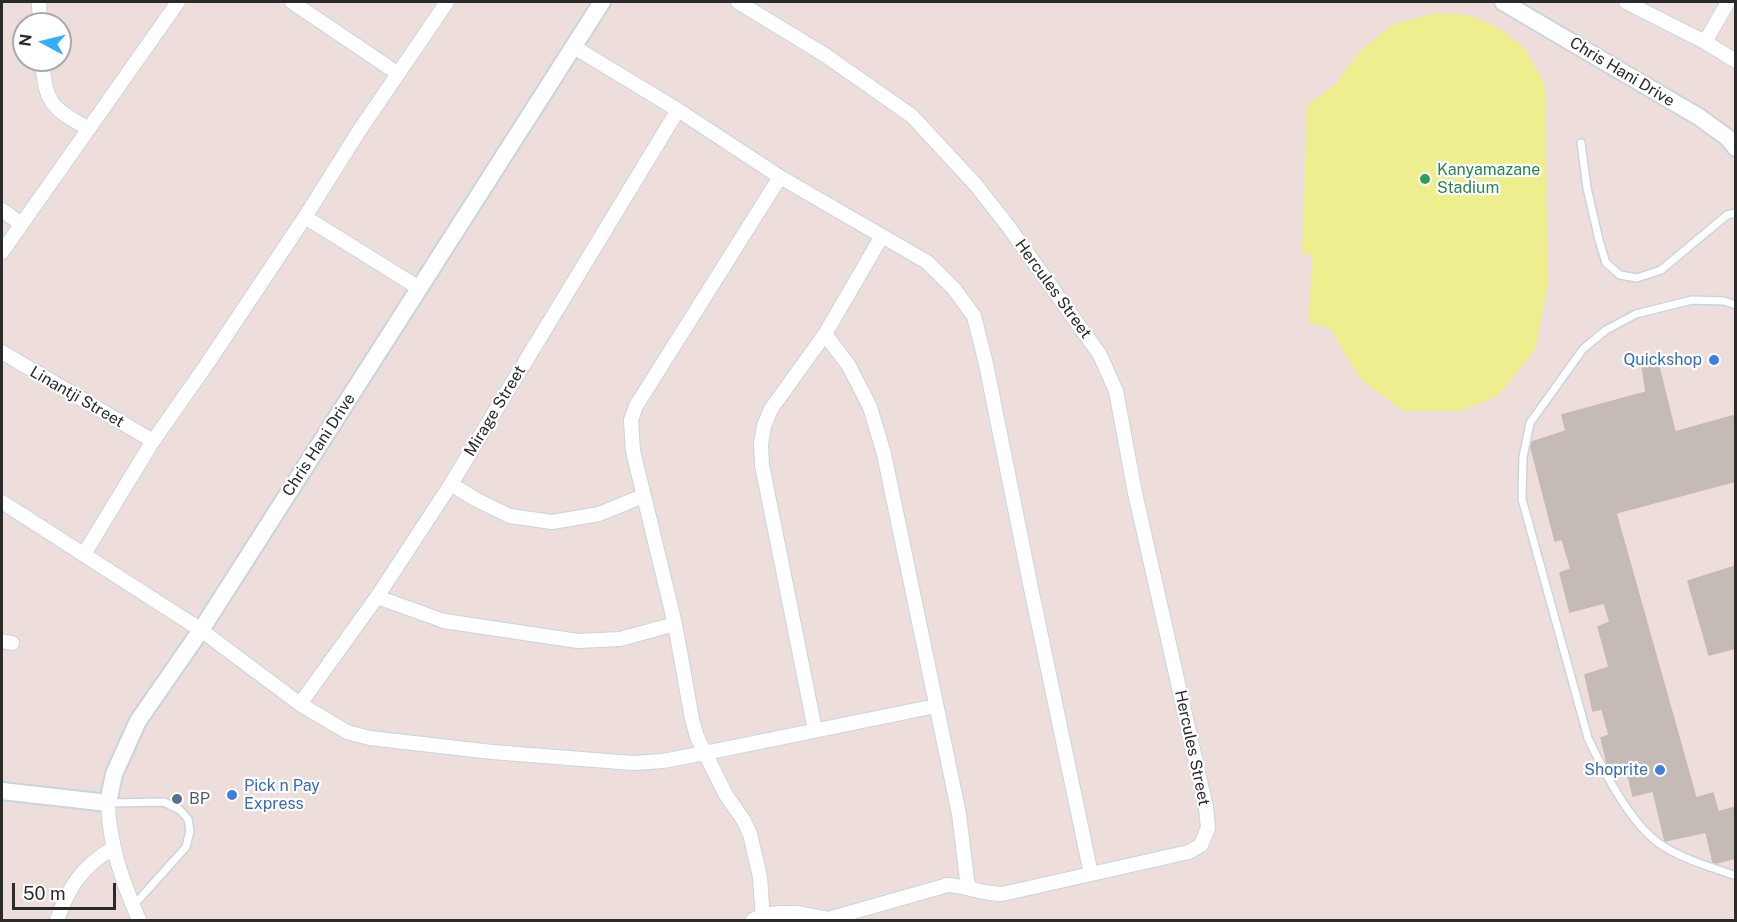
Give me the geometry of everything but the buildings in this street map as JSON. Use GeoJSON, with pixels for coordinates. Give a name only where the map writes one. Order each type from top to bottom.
{"type":"FeatureCollection","features":[{"type":"Feature","properties":{"kind":"street"},"geometry":{"type":"LineString","coordinates":[[2,252],[20,223],[177,2]]}},
{"type":"Feature","properties":{"kind":"street"},"geometry":{"type":"LineString","coordinates":[[292,2],[397,73]]}},
{"type":"Feature","properties":{"kind":"street"},"geometry":{"type":"LineString","coordinates":[[84,554],[153,441],[305,217],[397,73],[447,2]]}},
{"type":"Feature","properties":{"kind":"street","name":"Chris Hani Drive"},"geometry":{"type":"LineString","coordinates":[[108,803],[114,774],[138,721],[201,630],[602,2]]}},
{"type":"Feature","properties":{"kind":"street","name":"Hercules Street"},"geometry":{"type":"LineString","coordinates":[[738,2],[870,85],[912,116],[938,142],[1008,225],[1101,355],[1116,391],[1135,493],[1206,807],[1208,828],[1201,845],[1188,852],[1002,894],[981,893],[948,885],[828,920]]}},
{"type":"Feature","properties":{"kind":"street","name":"Chris Hani Drive"},"geometry":{"type":"LineString","coordinates":[[1503,2],[1699,117],[1728,138],[1736,148]]}},
{"type":"Feature","properties":{"kind":"street"},"geometry":{"type":"LineString","coordinates":[[1626,2],[1705,42],[1736,61]]}},
{"type":"Feature","properties":{"kind":"street"},"geometry":{"type":"LineString","coordinates":[[1705,42],[1728,2]]}},
{"type":"Feature","properties":{"kind":"street"},"geometry":{"type":"LineString","coordinates":[[574,47],[678,110],[780,177],[927,262],[954,289],[974,316],[986,364],[1029,582],[1091,874]]}},
{"type":"Feature","properties":{"kind":"street"},"geometry":{"type":"LineString","coordinates":[[44,72],[48,98],[59,112],[87,128]]}},
{"type":"Feature","properties":{"kind":"street","name":"Mirage Street"},"geometry":{"type":"LineString","coordinates":[[300,704],[377,597],[451,484],[678,110]]}},
{"type":"Feature","properties":{"kind":"street"},"geometry":{"type":"LineString","coordinates":[[780,177],[636,406],[630,432],[643,496],[675,624],[692,719],[697,737],[726,795],[750,834],[760,877],[760,919],[779,913],[796,913],[828,920]]}},
{"type":"Feature","properties":{"kind":"street"},"geometry":{"type":"LineString","coordinates":[[2,210],[20,223]]}},
{"type":"Feature","properties":{"kind":"street"},"geometry":{"type":"LineString","coordinates":[[305,217],[419,288]]}},
{"type":"Feature","properties":{"kind":"street"},"geometry":{"type":"LineString","coordinates":[[815,730],[762,465],[761,444],[764,426],[771,409],[825,334],[882,236]]}},
{"type":"Feature","properties":{"kind":"street"},"geometry":{"type":"LineString","coordinates":[[825,334],[849,366],[870,407],[884,454],[959,814],[968,888]]}},
{"type":"Feature","properties":{"kind":"street","name":"Linantji Street"},"geometry":{"type":"LineString","coordinates":[[2,352],[153,441]]}},
{"type":"Feature","properties":{"kind":"street"},"geometry":{"type":"LineString","coordinates":[[451,484],[510,516],[552,522],[599,514],[643,496]]}},
{"type":"Feature","properties":{"kind":"street"},"geometry":{"type":"LineString","coordinates":[[2,501],[201,630],[300,704],[347,732],[392,741],[593,762],[633,763],[663,761],[936,706]]}},
{"type":"Feature","properties":{"kind":"street"},"geometry":{"type":"LineString","coordinates":[[377,597],[444,621],[578,640],[620,639],[675,624]]}},
{"type":"Feature","properties":{"kind":"street"},"geometry":{"type":"LineString","coordinates":[[2,791],[108,803],[113,848],[139,921]]}},
{"type":"Feature","properties":{"kind":"street"},"geometry":{"type":"LineString","coordinates":[[57,921],[72,886],[85,868],[113,848]]}},
{"type":"Feature","properties":{"kind":"lane"},"geometry":{"type":"LineString","coordinates":[[1581,143],[1587,188],[1599,240],[1606,263],[1620,275],[1637,278],[1661,270],[1727,215],[1736,213]]}},
{"type":"Feature","properties":{"kind":"lane"},"geometry":{"type":"LineString","coordinates":[[1736,305],[1724,301],[1692,300],[1635,314],[1606,330],[1583,349],[1530,423],[1523,457],[1522,499],[1588,738],[1603,770],[1633,816],[1660,845],[1686,858],[1736,876]]}},
{"type":"Feature","properties":{"kind":"lane"},"geometry":{"type":"LineString","coordinates":[[108,803],[164,802],[180,810],[188,819],[190,831],[186,847],[133,906]]}},
{"type":"Feature","properties":{"kind":"green space","name":"Kanyamazane Stadium"},"geometry":{"type":"Polygon","coordinates":[[[1435,13],[1469,15],[1501,29],[1526,50],[1545,85],[1548,284],[1535,350],[1498,396],[1460,411],[1404,411],[1361,380],[1329,327],[1308,323],[1313,255],[1302,253],[1307,105],[1335,85],[1359,52],[1392,25],[1435,13]]]}},
{"type":"Feature","properties":{"kind":"place","name":"Kanyamazane Stadium"},"geometry":{"type":"Point","coordinates":[1425,179]}},
{"type":"Feature","properties":{"kind":"place","name":"Quickshop"},"geometry":{"type":"Point","coordinates":[1714,360]}},
{"type":"Feature","properties":{"kind":"place","name":"Shoprite"},"geometry":{"type":"Point","coordinates":[1660,770]}},
{"type":"Feature","properties":{"kind":"place","name":"Pick n Pay Express"},"geometry":{"type":"Point","coordinates":[232,795]}},
{"type":"Feature","properties":{"kind":"place","name":"BP"},"geometry":{"type":"Point","coordinates":[177,799]}}]}
